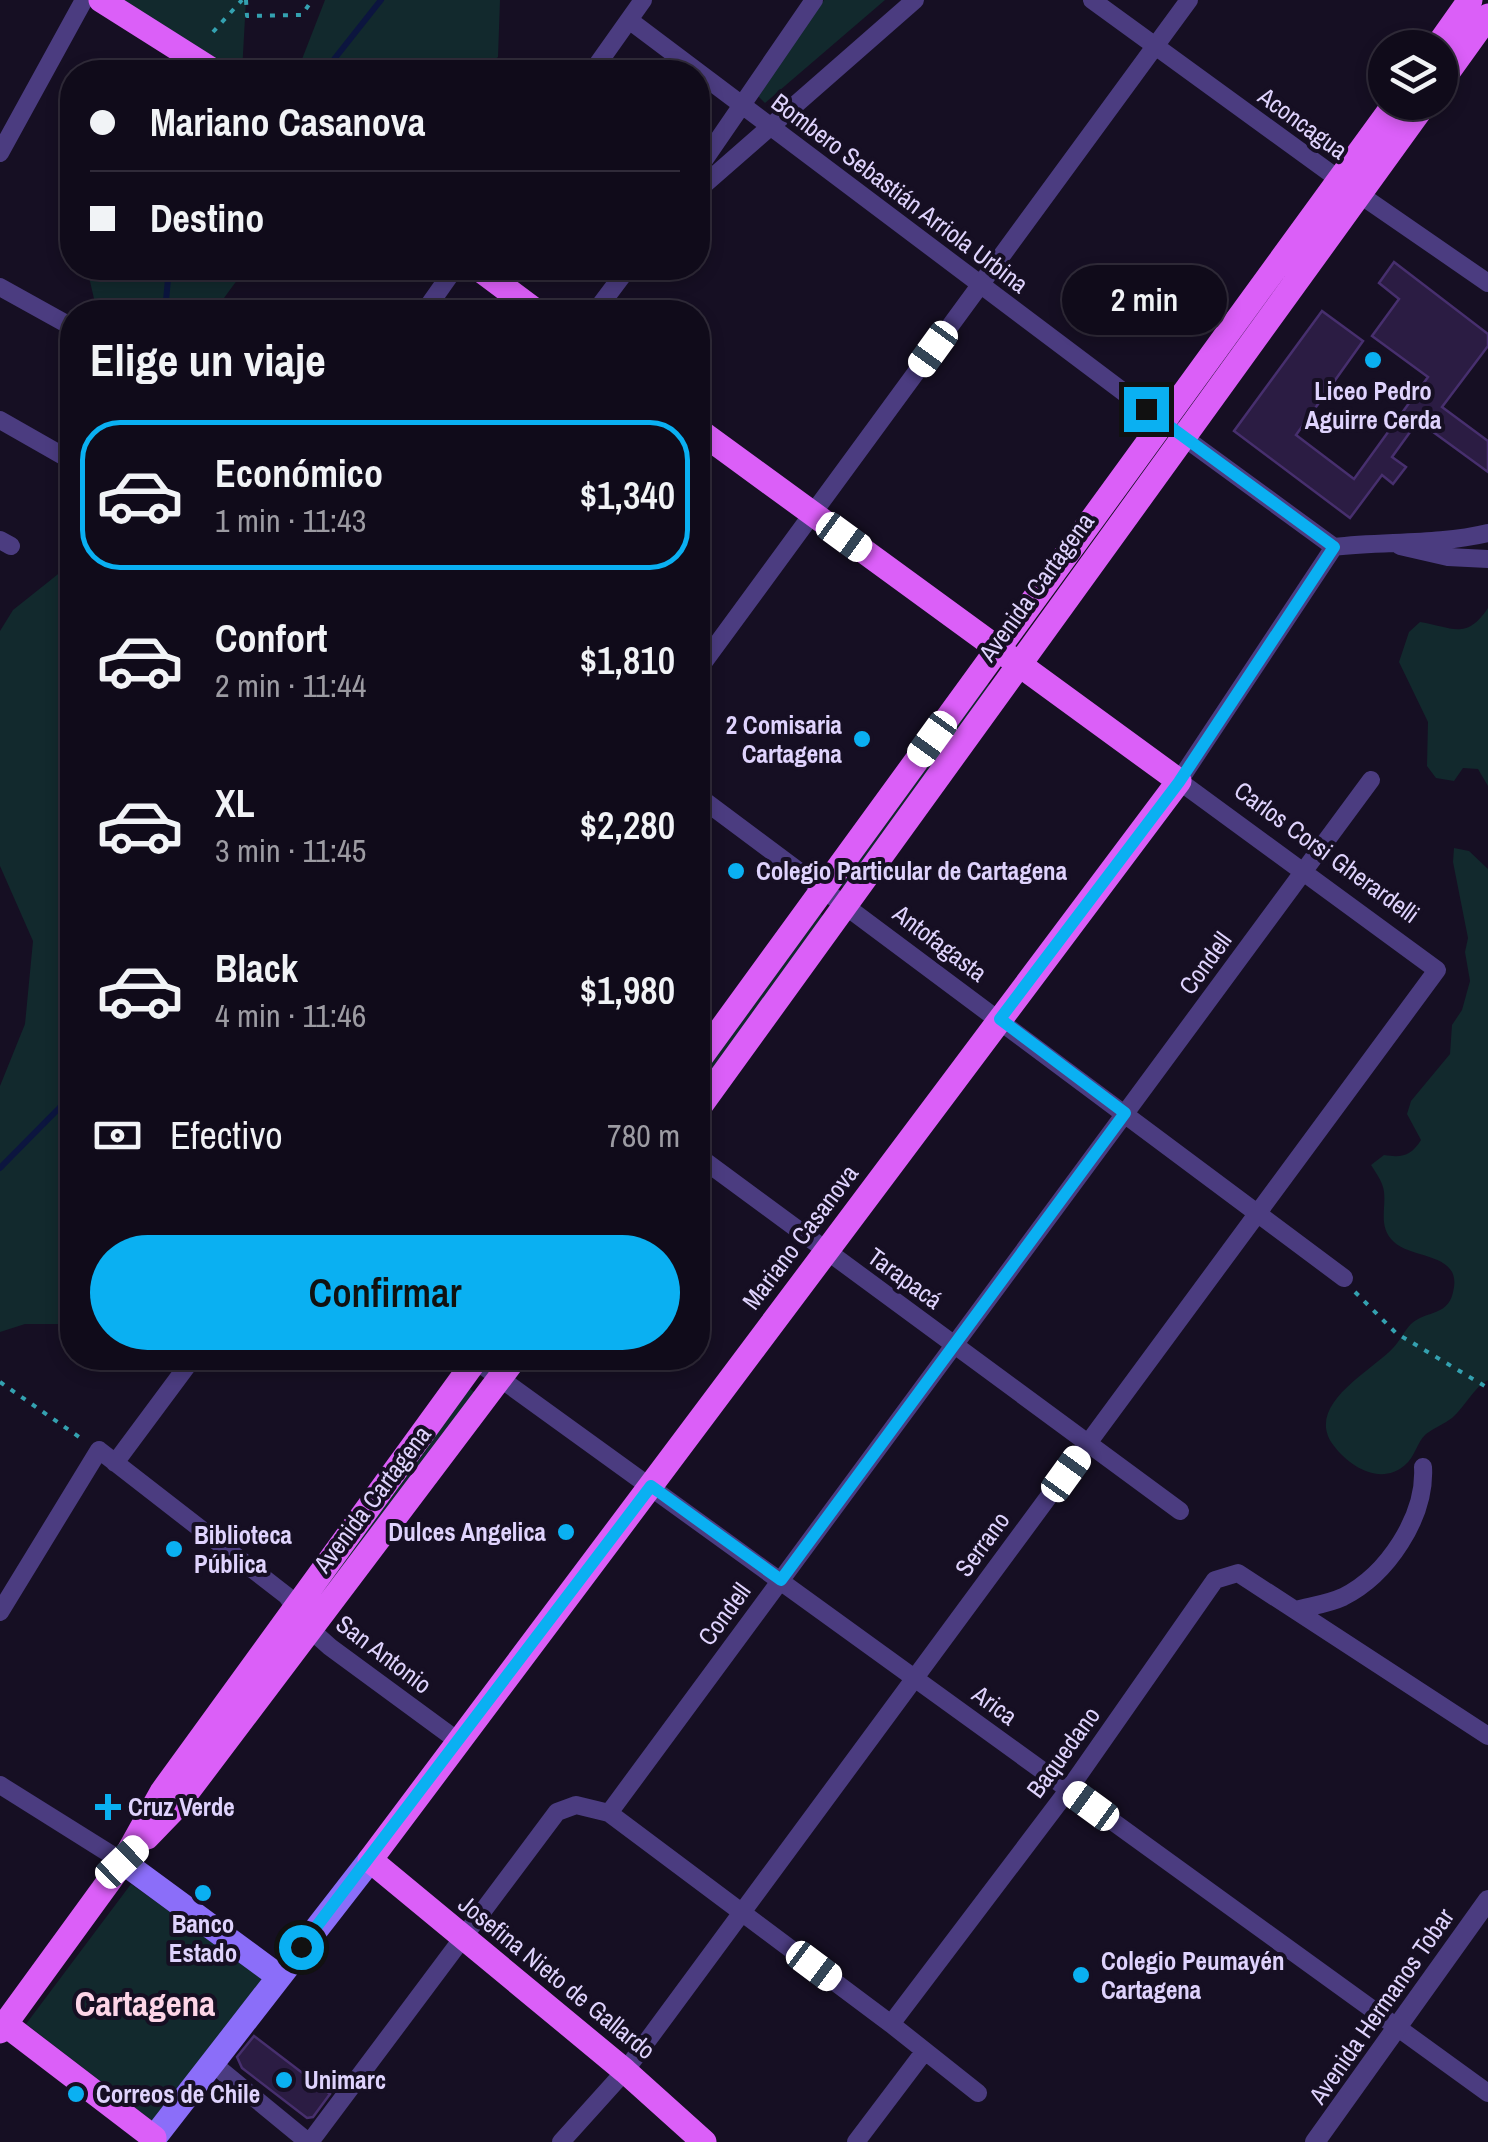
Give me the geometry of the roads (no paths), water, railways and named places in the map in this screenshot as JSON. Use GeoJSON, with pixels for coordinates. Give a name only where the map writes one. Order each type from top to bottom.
{"type":"FeatureCollection","features":[{"type":"Feature","properties":{"kind":"main road"},"geometry":{"type":"LineString","coordinates":[[101,0],[196,60]]}},
{"type":"Feature","properties":{"kind":"main road"},"geometry":{"type":"LineString","coordinates":[[1449,30],[1470,0]]}},
{"type":"Feature","properties":{"kind":"main road"},"geometry":{"type":"LineString","coordinates":[[1458,57],[1488,16]]}},
{"type":"Feature","properties":{"kind":"main road","name":"Avenida Cartagena"},"geometry":{"type":"LineString","coordinates":[[1350,187],[1386,120]]}},
{"type":"Feature","properties":{"kind":"main road","name":"Avenida Cartagena"},"geometry":{"type":"LineString","coordinates":[[710,1089],[997,649],[1172,429],[1350,187],[1410,120]]}},
{"type":"Feature","properties":{"kind":"main road"},"geometry":{"type":"LineString","coordinates":[[494,280],[521,300]]}},
{"type":"Feature","properties":{"kind":"main road","name":"Avenida Cartagena"},"geometry":{"type":"LineString","coordinates":[[710,1047],[1018,664],[1172,429]]}},
{"type":"Feature","properties":{"kind":"main road","name":"Carlos Corsi Gherardelli"},"geometry":{"type":"LineString","coordinates":[[710,439],[1179,782]]}},
{"type":"Feature","properties":{"kind":"main road","name":"Mariano Casanova"},"geometry":{"type":"LineString","coordinates":[[153,2140],[370,1860],[1179,782]]}},
{"type":"Feature","properties":{"kind":"main road","name":"Avenida Cartagena"},"geometry":{"type":"LineString","coordinates":[[2,2025],[122,1862],[162,1792],[466,1370]]}},
{"type":"Feature","properties":{"kind":"main road","name":"Avenida Cartagena"},"geometry":{"type":"LineString","coordinates":[[122,1862],[176,1807],[506,1370]]}},
{"type":"Feature","properties":{"kind":"main road","name":"Josefina Nieto de Gallardo"},"geometry":{"type":"LineString","coordinates":[[370,1860],[625,2071],[704,2142]]}},
{"type":"Feature","properties":{"kind":"main road"},"geometry":{"type":"LineString","coordinates":[[122,1862],[278,1976]]}},
{"type":"Feature","properties":{"kind":"main road"},"geometry":{"type":"LineString","coordinates":[[2,2025],[153,2140]]}},
{"type":"Feature","properties":{"kind":"street"},"geometry":{"type":"LineString","coordinates":[[0,153],[84,0]]}},
{"type":"Feature","properties":{"kind":"street"},"geometry":{"type":"LineString","coordinates":[[601,60],[643,0]]}},
{"type":"Feature","properties":{"kind":"street"},"geometry":{"type":"LineString","coordinates":[[710,152],[814,0]]}},
{"type":"Feature","properties":{"kind":"street"},"geometry":{"type":"LineString","coordinates":[[710,179],[915,0]]}},
{"type":"Feature","properties":{"kind":"street","name":"Aconcagua"},"geometry":{"type":"LineString","coordinates":[[1092,0],[1488,283]]}},
{"type":"Feature","properties":{"kind":"street"},"geometry":{"type":"LineString","coordinates":[[710,654],[1190,0]]}},
{"type":"Feature","properties":{"kind":"street","name":"Bombero Sebastián Arriola Urbina"},"geometry":{"type":"LineString","coordinates":[[629,20],[682,60]]}},
{"type":"Feature","properties":{"kind":"street","name":"Bombero Sebastián Arriola Urbina"},"geometry":{"type":"LineString","coordinates":[[710,81],[1334,547]]}},
{"type":"Feature","properties":{"kind":"street"},"geometry":{"type":"LineString","coordinates":[[0,287],[60,321]]}},
{"type":"Feature","properties":{"kind":"street"},"geometry":{"type":"LineString","coordinates":[[0,420],[60,454]]}},
{"type":"Feature","properties":{"kind":"street"},"geometry":{"type":"LineString","coordinates":[[1334,547],[1386,541],[1461,540],[1488,533]]}},
{"type":"Feature","properties":{"kind":"street"},"geometry":{"type":"LineString","coordinates":[[1386,541],[1426,554],[1488,559]]}},
{"type":"Feature","properties":{"kind":"street","name":"Mariano Casanova"},"geometry":{"type":"LineString","coordinates":[[1179,782],[1334,547]]}},
{"type":"Feature","properties":{"kind":"street","name":"Condell"},"geometry":{"type":"LineString","coordinates":[[609,1813],[1371,780]]}},
{"type":"Feature","properties":{"kind":"street","name":"Carlos Corsi Gherardelli"},"geometry":{"type":"LineString","coordinates":[[1179,782],[1436,970]]}},
{"type":"Feature","properties":{"kind":"street","name":"Antofagasta"},"geometry":{"type":"LineString","coordinates":[[710,805],[1344,1278]]}},
{"type":"Feature","properties":{"kind":"street","name":"Serrano"},"geometry":{"type":"LineString","coordinates":[[561,2142],[625,2071],[1436,970]]}},
{"type":"Feature","properties":{"kind":"street","name":"Tarapacá"},"geometry":{"type":"LineString","coordinates":[[710,1165],[1180,1511]]}},
{"type":"Feature","properties":{"kind":"street"},"geometry":{"type":"LineString","coordinates":[[116,1463],[184,1370]]}},
{"type":"Feature","properties":{"kind":"street","name":"Arica"},"geometry":{"type":"LineString","coordinates":[[510,1370],[651,1486],[1488,2093]]}},
{"type":"Feature","properties":{"kind":"street","name":"San Antonio"},"geometry":{"type":"LineString","coordinates":[[0,1612],[99,1450],[288,1596],[311,1630],[458,1742]]}},
{"type":"Feature","properties":{"kind":"street"},"geometry":{"type":"LineString","coordinates":[[1296,1610],[1344,1597],[1393,1552],[1414,1518],[1424,1483],[1423,1467]]}},
{"type":"Feature","properties":{"kind":"street","name":"Baquedano"},"geometry":{"type":"LineString","coordinates":[[891,2024],[1069,1789],[1216,1580],[1238,1573],[1296,1610]]}},
{"type":"Feature","properties":{"kind":"street"},"geometry":{"type":"LineString","coordinates":[[1296,1610],[1488,1736]]}},
{"type":"Feature","properties":{"kind":"street"},"geometry":{"type":"LineString","coordinates":[[0,1786],[122,1862]]}},
{"type":"Feature","properties":{"kind":"street"},"geometry":{"type":"LineString","coordinates":[[212,2063],[309,2142],[557,1812],[576,1805],[609,1813],[978,2093]]}},
{"type":"Feature","properties":{"kind":"street","name":"Avenida Hermanos Tobar"},"geometry":{"type":"LineString","coordinates":[[1315,2142],[1488,1900]]}},
{"type":"Feature","properties":{"kind":"street"},"geometry":{"type":"LineString","coordinates":[[856,2142],[924,2052]]}},
{"type":"Feature","properties":{"kind":"waterway"},"geometry":{"type":"LineString","coordinates":[[334,60],[381,0]]}},
{"type":"Feature","properties":{"kind":"waterway"},"geometry":{"type":"LineString","coordinates":[[166,300],[168,280]]}},
{"type":"Feature","properties":{"kind":"waterway"},"geometry":{"type":"LineString","coordinates":[[0,1168],[60,1107]]}},
{"type":"Feature","properties":{"kind":"place","name":"Liceo Pedro Aguirre Cerda"},"geometry":{"type":"Point","coordinates":[1373,360]}},
{"type":"Feature","properties":{"kind":"place","name":"2 Comisaria Cartagena"},"geometry":{"type":"Point","coordinates":[862,739]}},
{"type":"Feature","properties":{"kind":"place","name":"Colegio Particular de Cartagena"},"geometry":{"type":"Point","coordinates":[736,871]}},
{"type":"Feature","properties":{"kind":"place","name":"Dulces Angelica"},"geometry":{"type":"Point","coordinates":[566,1532]}},
{"type":"Feature","properties":{"kind":"place","name":"Biblioteca Pública"},"geometry":{"type":"Point","coordinates":[174,1549]}},
{"type":"Feature","properties":{"kind":"place","name":"Cruz Verde"},"geometry":{"type":"Point","coordinates":[108,1807]}},
{"type":"Feature","properties":{"kind":"place","name":"Banco Estado"},"geometry":{"type":"Point","coordinates":[203,1893]}},
{"type":"Feature","properties":{"kind":"place","name":"Colegio Peumayén Cartagena"},"geometry":{"type":"Point","coordinates":[1081,1975]}},
{"type":"Feature","properties":{"kind":"place","name":"Unimarc"},"geometry":{"type":"Point","coordinates":[284,2080]}},
{"type":"Feature","properties":{"kind":"place","name":"Correos de Chile"},"geometry":{"type":"Point","coordinates":[76,2094]}},
{"type":"Feature","properties":{"kind":"district","name":"Cartagena"},"geometry":{"type":"Point","coordinates":[145,2004]}}]}
